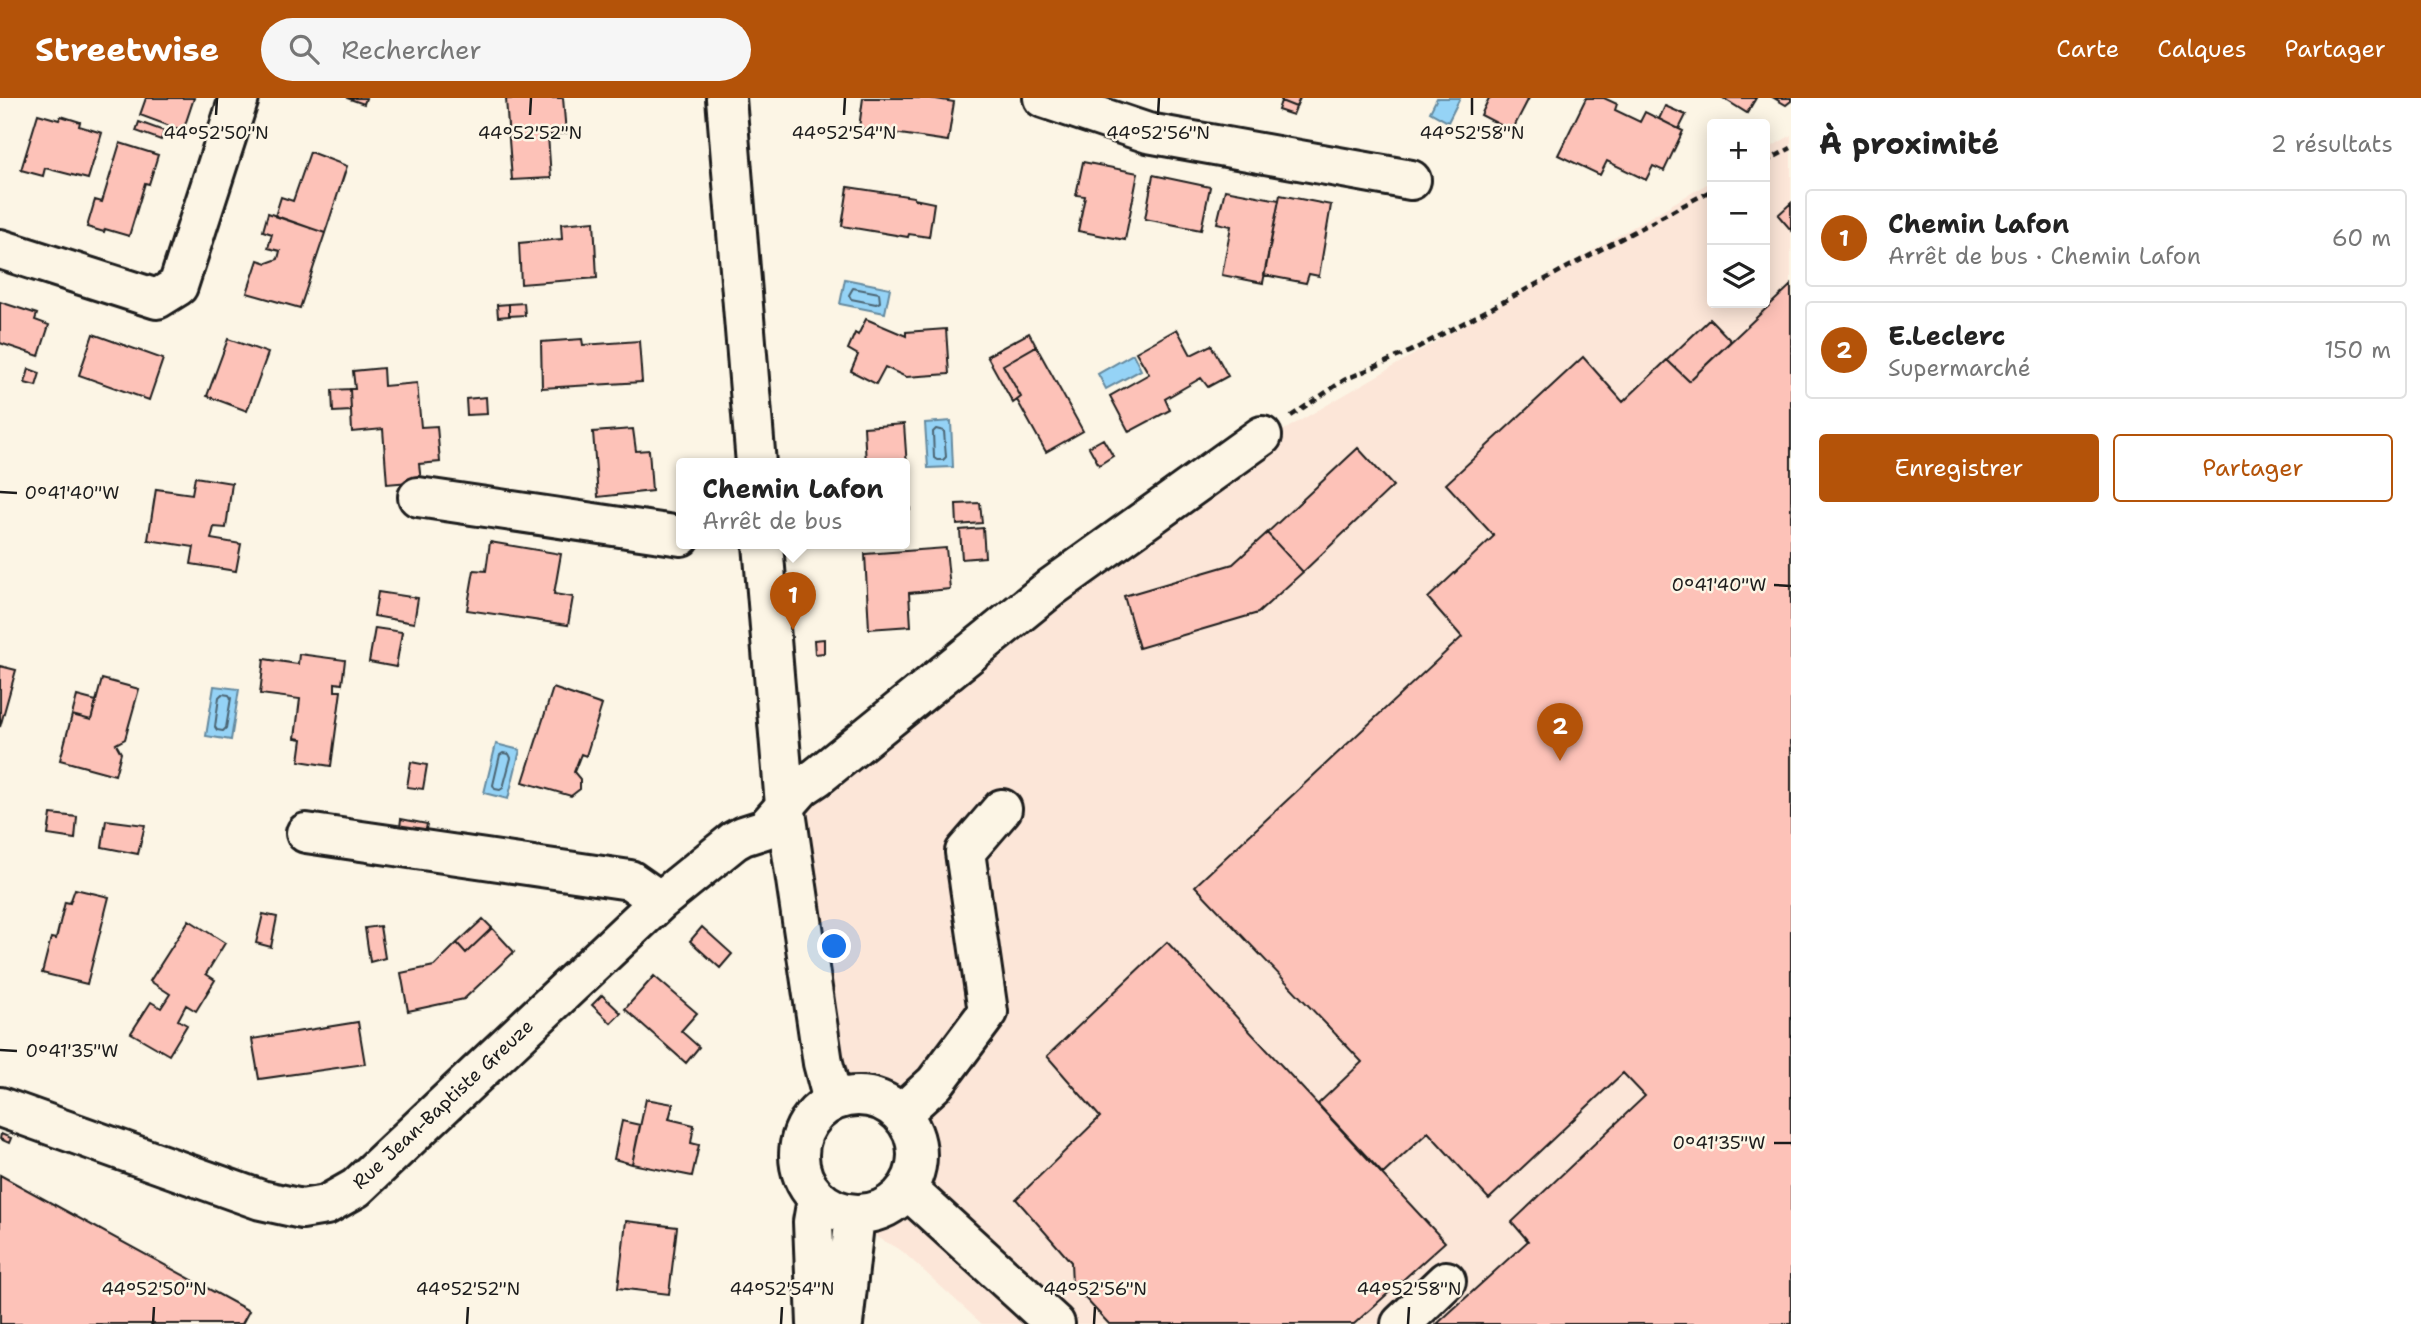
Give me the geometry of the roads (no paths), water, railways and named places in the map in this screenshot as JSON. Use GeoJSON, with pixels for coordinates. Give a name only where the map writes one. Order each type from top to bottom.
{"type":"FeatureCollection","features":[{"type":"Feature","properties":{"kind":"street"},"geometry":{"type":"LineString","coordinates":[[0,249],[157,299],[178,286],[239,98]]}},
{"type":"Feature","properties":{"kind":"street"},"geometry":{"type":"LineString","coordinates":[[726,98],[756,458]]}},
{"type":"Feature","properties":{"kind":"street"},"geometry":{"type":"LineString","coordinates":[[1043,98],[1148,133],[1411,180]]}},
{"type":"Feature","properties":{"kind":"street","name":"Rue Jean-Baptiste Greuze"},"geometry":{"type":"LineString","coordinates":[[0,1107],[261,1200],[302,1209],[326,1205],[356,1188],[660,901],[734,841],[765,829],[802,787],[817,778],[1052,587],[1262,436]]}},
{"type":"Feature","properties":{"kind":"street"},"geometry":{"type":"LineString","coordinates":[[418,497],[676,535]]}},
{"type":"Feature","properties":{"kind":"street"},"geometry":{"type":"LineString","coordinates":[[755,549],[785,806],[823,1063],[833,1101]]}},
{"type":"Feature","properties":{"kind":"street"},"geometry":{"type":"LineString","coordinates":[[901,1114],[935,1083],[988,1012],[965,852],[1002,809]]}},
{"type":"Feature","properties":{"kind":"street"},"geometry":{"type":"LineString","coordinates":[[306,833],[630,880],[660,901]]}},
{"type":"Feature","properties":{"kind":"street"},"geometry":{"type":"LineString","coordinates":[[863,1096],[885,1102],[901,1114],[913,1131],[918,1150],[916,1172],[908,1190],[883,1210],[855,1216],[838,1212],[817,1199],[801,1171],[799,1151],[804,1132],[815,1115],[833,1101],[863,1096]]}},
{"type":"Feature","properties":{"kind":"street"},"geometry":{"type":"LineString","coordinates":[[908,1190],[1055,1324]]}},
{"type":"Feature","properties":{"kind":"street"},"geometry":{"type":"LineString","coordinates":[[817,1199],[813,1223],[817,1324]]}},
{"type":"Feature","properties":{"kind":"street"},"geometry":{"type":"LineString","coordinates":[[843,1324],[855,1216]]}},
{"type":"Feature","properties":{"kind":"street"},"geometry":{"type":"LineString","coordinates":[[1401,1324],[1446,1281]]}},
{"type":"Feature","properties":{"kind":"water"},"geometry":{"type":"Polygon","coordinates":[[[1437,98],[1460,98],[1448,122],[1430,112],[1437,98]]]}},
{"type":"Feature","properties":{"kind":"water"},"geometry":{"type":"Polygon","coordinates":[[[845,279],[890,288],[885,313],[840,304],[845,279]]]}},
{"type":"Feature","properties":{"kind":"water"},"geometry":{"type":"Polygon","coordinates":[[[1133,354],[1141,370],[1106,389],[1098,374],[1133,354]]]}},
{"type":"Feature","properties":{"kind":"water"},"geometry":{"type":"Polygon","coordinates":[[[951,421],[953,467],[928,468],[925,423],[951,421]]]}},
{"type":"Feature","properties":{"kind":"water"},"geometry":{"type":"Polygon","coordinates":[[[214,686],[239,689],[231,740],[206,736],[214,686]]]}},
{"type":"Feature","properties":{"kind":"water"},"geometry":{"type":"Polygon","coordinates":[[[496,744],[520,750],[508,799],[484,793],[496,744]]]}},
{"type":"Feature","properties":{"kind":"place","name":"Chemin Lafon"},"geometry":{"type":"Point","coordinates":[793,630]}},
{"type":"Feature","properties":{"kind":"place","name":"E.Leclerc"},"geometry":{"type":"Point","coordinates":[1560,761]}}]}
